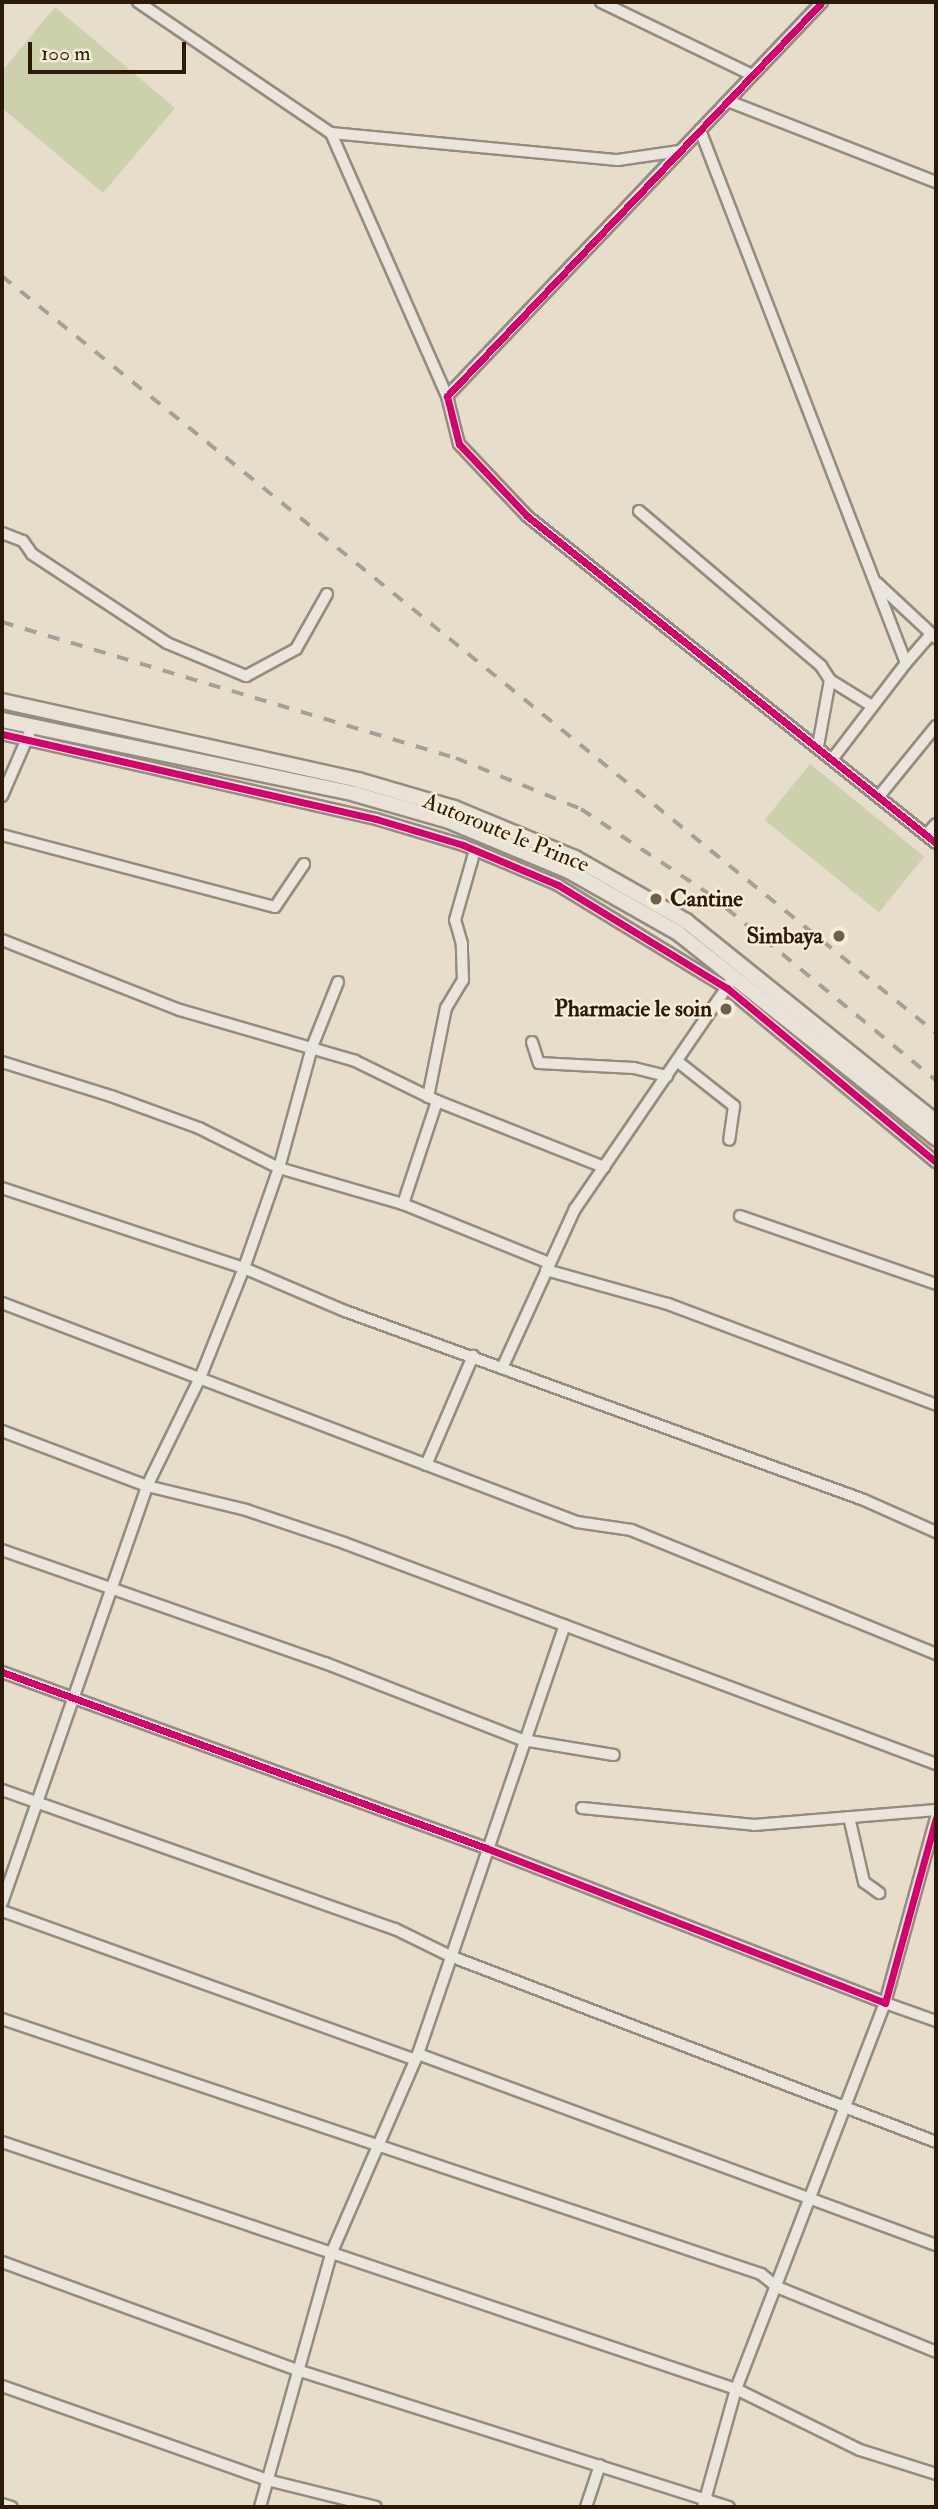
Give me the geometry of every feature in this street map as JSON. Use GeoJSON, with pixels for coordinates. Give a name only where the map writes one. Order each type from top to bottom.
{"type":"FeatureCollection","features":[{"type":"Feature","properties":{"kind":"main road","name":"Autoroute le Prince"},"geometry":{"type":"LineString","coordinates":[[2,701],[358,780],[454,808],[575,858],[686,921],[936,1122]]}},
{"type":"Feature","properties":{"kind":"main road","name":"Autoroute le Prince"},"geometry":{"type":"LineString","coordinates":[[2,720],[30,733],[355,794],[449,821],[569,871],[678,933],[731,982],[936,1138]]}},
{"type":"Feature","properties":{"kind":"street"},"geometry":{"type":"LineString","coordinates":[[138,2],[331,133],[618,160],[679,151]]}},
{"type":"Feature","properties":{"kind":"street"},"geometry":{"type":"LineString","coordinates":[[601,2],[752,75]]}},
{"type":"Feature","properties":{"kind":"street"},"geometry":{"type":"LineString","coordinates":[[447,396],[822,2]]}},
{"type":"Feature","properties":{"kind":"street"},"geometry":{"type":"LineString","coordinates":[[728,101],[936,182]]}},
{"type":"Feature","properties":{"kind":"street"},"geometry":{"type":"LineString","coordinates":[[700,130],[906,663]]}},
{"type":"Feature","properties":{"kind":"street"},"geometry":{"type":"LineString","coordinates":[[331,133],[447,396],[459,444],[527,516],[880,795],[936,843]]}},
{"type":"Feature","properties":{"kind":"street"},"geometry":{"type":"LineString","coordinates":[[639,512],[821,666],[830,680],[872,706]]}},
{"type":"Feature","properties":{"kind":"street"},"geometry":{"type":"LineString","coordinates":[[2,533],[23,541],[32,554],[167,643],[246,676],[296,649],[327,594]]}},
{"type":"Feature","properties":{"kind":"street"},"geometry":{"type":"LineString","coordinates":[[833,758],[906,663],[934,636],[873,579]]}},
{"type":"Feature","properties":{"kind":"street"},"geometry":{"type":"LineString","coordinates":[[818,746],[830,680]]}},
{"type":"Feature","properties":{"kind":"street"},"geometry":{"type":"LineString","coordinates":[[880,795],[936,726]]}},
{"type":"Feature","properties":{"kind":"street"},"geometry":{"type":"LineString","coordinates":[[2,734],[30,733],[376,819],[475,850],[558,885],[731,982],[936,1162]]}},
{"type":"Feature","properties":{"kind":"street"},"geometry":{"type":"LineString","coordinates":[[2,796],[30,733]]}},
{"type":"Feature","properties":{"kind":"street"},"geometry":{"type":"LineString","coordinates":[[926,834],[936,824]]}},
{"type":"Feature","properties":{"kind":"street"},"geometry":{"type":"LineString","coordinates":[[2,835],[275,907],[304,864]]}},
{"type":"Feature","properties":{"kind":"street"},"geometry":{"type":"LineString","coordinates":[[403,1204],[433,1099],[446,1008],[463,980],[462,944],[455,920],[475,850]]}},
{"type":"Feature","properties":{"kind":"street"},"geometry":{"type":"LineString","coordinates":[[2,940],[180,1010],[355,1060],[433,1099],[604,1167]]}},
{"type":"Feature","properties":{"kind":"street"},"geometry":{"type":"LineString","coordinates":[[2,1903],[147,1486],[200,1378],[244,1269],[279,1168],[312,1047],[338,982]]}},
{"type":"Feature","properties":{"kind":"street"},"geometry":{"type":"LineString","coordinates":[[503,1366],[575,1209],[731,982]]}},
{"type":"Feature","properties":{"kind":"street"},"geometry":{"type":"LineString","coordinates":[[532,1042],[539,1063],[634,1068],[667,1076]]}},
{"type":"Feature","properties":{"kind":"street"},"geometry":{"type":"LineString","coordinates":[[677,1061],[734,1106],[729,1140]]}},
{"type":"Feature","properties":{"kind":"street"},"geometry":{"type":"LineString","coordinates":[[2,1062],[199,1128],[279,1168],[403,1204],[547,1267],[668,1304],[936,1405]]}},
{"type":"Feature","properties":{"kind":"street"},"geometry":{"type":"LineString","coordinates":[[891,1122],[901,1110]]}},
{"type":"Feature","properties":{"kind":"street"},"geometry":{"type":"LineString","coordinates":[[2,1188],[244,1269],[345,1311],[503,1366],[864,1500],[936,1532]]}},
{"type":"Feature","properties":{"kind":"street"},"geometry":{"type":"LineString","coordinates":[[740,1216],[936,1284]]}},
{"type":"Feature","properties":{"kind":"street"},"geometry":{"type":"LineString","coordinates":[[2,1303],[577,1522],[631,1530],[936,1654]]}},
{"type":"Feature","properties":{"kind":"street"},"geometry":{"type":"LineString","coordinates":[[426,1465],[472,1356]]}},
{"type":"Feature","properties":{"kind":"street"},"geometry":{"type":"LineString","coordinates":[[2,1431],[147,1486],[246,1510],[565,1625],[936,1764]]}},
{"type":"Feature","properties":{"kind":"street"},"geometry":{"type":"LineString","coordinates":[[2,1550],[325,1663],[523,1740],[614,1755]]}},
{"type":"Feature","properties":{"kind":"street"},"geometry":{"type":"LineString","coordinates":[[260,2507],[331,2254],[376,2144],[416,2057],[523,1740],[565,1625]]}},
{"type":"Feature","properties":{"kind":"street"},"geometry":{"type":"LineString","coordinates":[[2,1672],[486,1848],[936,2021]]}},
{"type":"Feature","properties":{"kind":"street"},"geometry":{"type":"LineString","coordinates":[[2,1790],[395,1928],[450,1956],[936,2142]]}},
{"type":"Feature","properties":{"kind":"street"},"geometry":{"type":"LineString","coordinates":[[582,1808],[754,1825],[936,1810]]}},
{"type":"Feature","properties":{"kind":"street"},"geometry":{"type":"LineString","coordinates":[[849,1817],[864,1882],[879,1893]]}},
{"type":"Feature","properties":{"kind":"street"},"geometry":{"type":"LineString","coordinates":[[704,2503],[736,2389],[885,2003],[936,1818]]}},
{"type":"Feature","properties":{"kind":"street"},"geometry":{"type":"LineString","coordinates":[[2,1911],[811,2196],[936,2245]]}},
{"type":"Feature","properties":{"kind":"street"},"geometry":{"type":"LineString","coordinates":[[2,2019],[761,2274],[777,2287],[936,2352]]}},
{"type":"Feature","properties":{"kind":"street"},"geometry":{"type":"LineString","coordinates":[[2,2143],[736,2389],[860,2449],[936,2474]]}},
{"type":"Feature","properties":{"kind":"street"},"geometry":{"type":"LineString","coordinates":[[2,2262],[297,2370],[600,2465],[704,2503],[729,2507]]}},
{"type":"Feature","properties":{"kind":"street"},"geometry":{"type":"LineString","coordinates":[[2,2386],[267,2480],[376,2507]]}},
{"type":"Feature","properties":{"kind":"street"},"geometry":{"type":"LineString","coordinates":[[586,2507],[600,2465]]}},
{"type":"Feature","properties":{"kind":"street"},"geometry":{"type":"LineString","coordinates":[[2,2504],[12,2507]]}},
{"type":"Feature","properties":{"kind":"green space"},"geometry":{"type":"Polygon","coordinates":[[[55,7],[175,108],[103,193],[2,108],[2,71],[55,7]]]}},
{"type":"Feature","properties":{"kind":"green space"},"geometry":{"type":"Polygon","coordinates":[[[810,764],[924,857],[879,912],[765,820],[810,764]]]}},
{"type":"Feature","properties":{"kind":"railway"},"geometry":{"type":"LineString","coordinates":[[2,276],[936,1033]]}},
{"type":"Feature","properties":{"kind":"railway"},"geometry":{"type":"LineString","coordinates":[[2,622],[456,758],[581,809],[708,893],[936,1080]]}},
{"type":"Feature","properties":{"kind":"cycle path"},"geometry":{"type":"LineString","coordinates":[[822,2],[447,396],[459,444],[527,516],[936,843]]}},
{"type":"Feature","properties":{"kind":"cycle path"},"geometry":{"type":"LineString","coordinates":[[2,734],[376,819],[463,845],[558,885],[727,988],[936,1162]]}},
{"type":"Feature","properties":{"kind":"cycle path"},"geometry":{"type":"LineString","coordinates":[[2,1672],[486,1848],[885,2003],[936,1818]]}},
{"type":"Feature","properties":{"kind":"place","name":"Cantine"},"geometry":{"type":"Point","coordinates":[656,899]}},
{"type":"Feature","properties":{"kind":"place","name":"Simbaya"},"geometry":{"type":"Point","coordinates":[839,936]}},
{"type":"Feature","properties":{"kind":"place","name":"Pharmacie le soin"},"geometry":{"type":"Point","coordinates":[726,1009]}}]}
